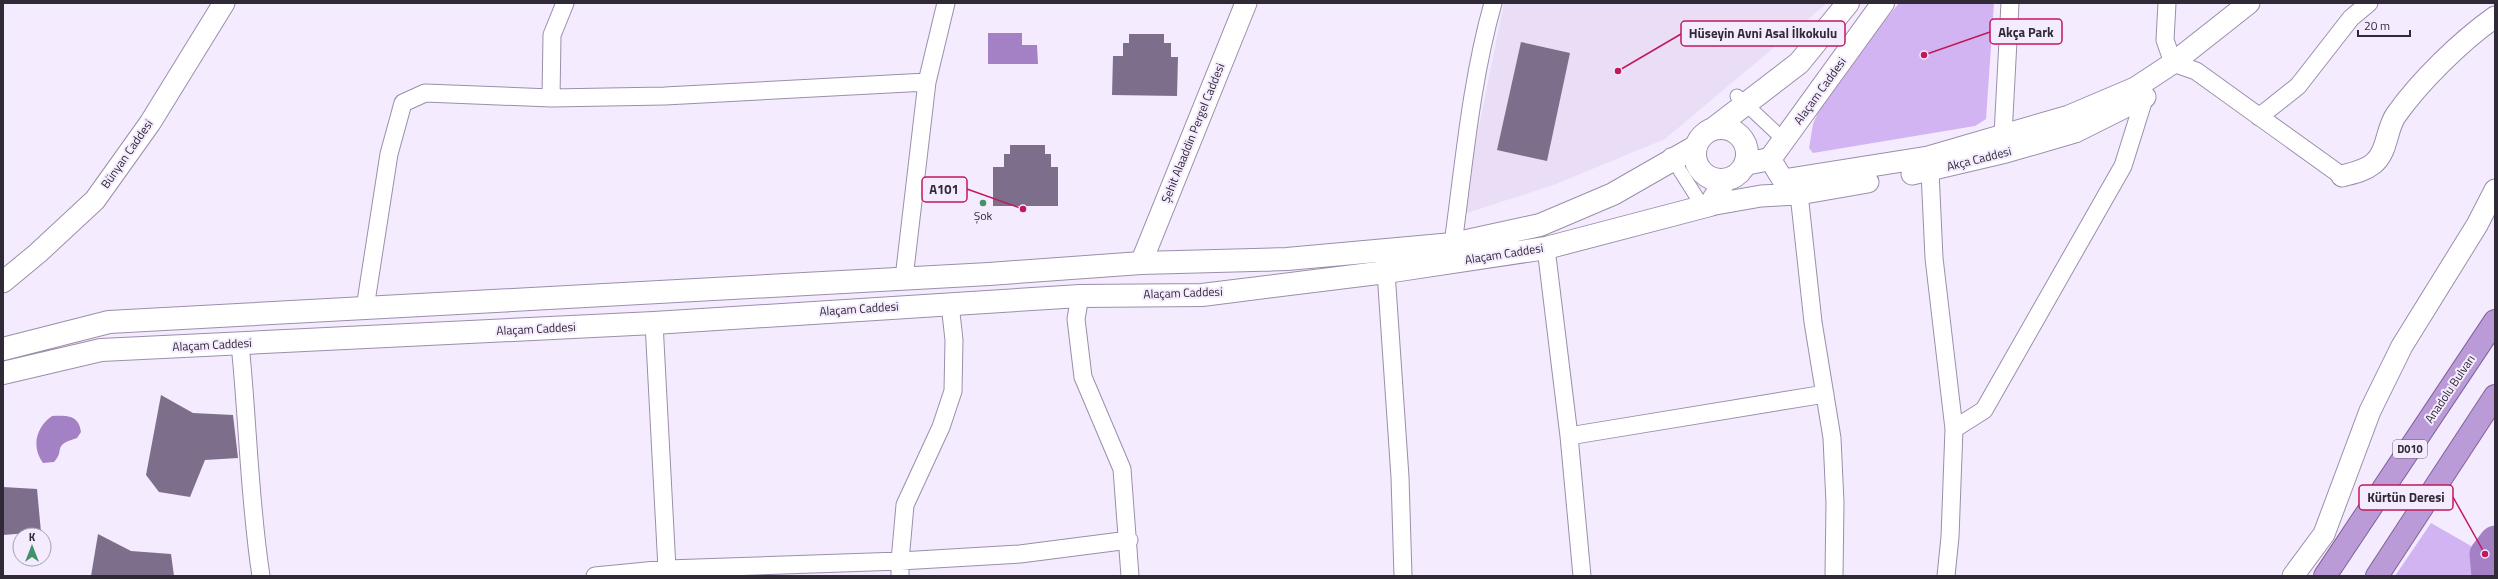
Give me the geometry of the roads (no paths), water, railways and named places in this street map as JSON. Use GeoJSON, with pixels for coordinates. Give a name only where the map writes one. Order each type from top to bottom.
{"type":"FeatureCollection","features":[{"type":"Feature","properties":{"kind":"highway","name":"Anadolu Bulvarı"},"geometry":{"type":"LineString","coordinates":[[2325,576],[2495,321]]}},
{"type":"Feature","properties":{"kind":"highway"},"geometry":{"type":"LineString","coordinates":[[2377,576],[2495,396]]}},
{"type":"Feature","properties":{"kind":"main road"},"geometry":{"type":"LineString","coordinates":[[1770,159],[1745,164],[1733,177],[1725,180],[1716,180],[1701,172],[1694,156],[1695,147],[1699,139],[1713,129],[1741,100],[1799,63],[1848,3]]}},
{"type":"Feature","properties":{"kind":"main road","name":"Alaçam Caddesi"},"geometry":{"type":"LineString","coordinates":[[1770,159],[1883,3]]}},
{"type":"Feature","properties":{"kind":"main road"},"geometry":{"type":"LineString","coordinates":[[1713,129],[1730,129],[1743,140],[1746,148],[1745,164]]}},
{"type":"Feature","properties":{"kind":"main road","name":"Alaçam Caddesi"},"geometry":{"type":"LineString","coordinates":[[3,349],[109,322],[904,278],[1141,263],[1287,259],[1453,244],[1540,225],[1613,194],[1670,156],[1695,147]]}},
{"type":"Feature","properties":{"kind":"main road"},"geometry":{"type":"LineString","coordinates":[[1706,206],[1725,180]]}},
{"type":"Feature","properties":{"kind":"main road","name":"Alaçam Caddesi"},"geometry":{"type":"LineString","coordinates":[[3,373],[101,350],[654,323],[1080,296],[1202,295],[1386,272],[1546,248],[1706,206]]}},
{"type":"Feature","properties":{"kind":"street","name":"Bünyan Caddesi"},"geometry":{"type":"LineString","coordinates":[[3,282],[38,253],[95,200],[150,123],[224,3]]}},
{"type":"Feature","properties":{"kind":"street"},"geometry":{"type":"LineString","coordinates":[[552,98],[552,34],[565,3]]}},
{"type":"Feature","properties":{"kind":"street"},"geometry":{"type":"LineString","coordinates":[[904,278],[927,82],[946,3]]}},
{"type":"Feature","properties":{"kind":"street","name":"Şehit Alaaddin Pergel Caddesi"},"geometry":{"type":"LineString","coordinates":[[1141,263],[1246,3]]}},
{"type":"Feature","properties":{"kind":"street"},"geometry":{"type":"LineString","coordinates":[[1453,244],[1470,120],[1486,29],[1493,3]]}},
{"type":"Feature","properties":{"kind":"street"},"geometry":{"type":"LineString","coordinates":[[2003,135],[2010,3]]}},
{"type":"Feature","properties":{"kind":"street"},"geometry":{"type":"LineString","coordinates":[[2167,3],[2165,40],[2173,63],[2196,71],[2342,176],[2359,172],[2374,163],[2388,141],[2395,116],[2440,64],[2477,29],[2495,17]]}},
{"type":"Feature","properties":{"kind":"street","name":"Akça Caddesi"},"geometry":{"type":"LineString","coordinates":[[1929,164],[2003,135],[2069,116],[2135,88],[2173,63],[2249,3]]}},
{"type":"Feature","properties":{"kind":"street"},"geometry":{"type":"LineString","coordinates":[[2259,117],[2298,86],[2351,18],[2369,3]]}},
{"type":"Feature","properties":{"kind":"street","name":"Akça Caddesi"},"geometry":{"type":"LineString","coordinates":[[1706,206],[1761,196],[1799,194],[1828,180],[2006,152],[2075,132],[2144,99],[2173,63]]}},
{"type":"Feature","properties":{"kind":"street"},"geometry":{"type":"LineString","coordinates":[[365,308],[389,154],[403,103],[425,94],[552,98],[665,96],[927,82]]}},
{"type":"Feature","properties":{"kind":"street"},"geometry":{"type":"LineString","coordinates":[[1954,429],[1984,410],[2123,166],[2144,99]]}},
{"type":"Feature","properties":{"kind":"street"},"geometry":{"type":"LineString","coordinates":[[1741,100],[1784,140]]}},
{"type":"Feature","properties":{"kind":"street"},"geometry":{"type":"LineString","coordinates":[[1670,156],[1706,206]]}},
{"type":"Feature","properties":{"kind":"street"},"geometry":{"type":"LineString","coordinates":[[1770,159],[1783,180],[1828,180]]}},
{"type":"Feature","properties":{"kind":"street"},"geometry":{"type":"LineString","coordinates":[[1929,164],[1934,258],[1954,429],[1950,537],[1946,576]]}},
{"type":"Feature","properties":{"kind":"street"},"geometry":{"type":"LineString","coordinates":[[2293,576],[2324,534],[2370,411],[2402,346],[2477,225],[2495,190]]}},
{"type":"Feature","properties":{"kind":"street"},"geometry":{"type":"LineString","coordinates":[[1799,194],[1813,322],[1832,438],[1835,503],[1834,576]]}},
{"type":"Feature","properties":{"kind":"street"},"geometry":{"type":"LineString","coordinates":[[1546,248],[1569,436],[1582,576]]}},
{"type":"Feature","properties":{"kind":"street"},"geometry":{"type":"LineString","coordinates":[[1386,272],[1400,477],[1403,576]]}},
{"type":"Feature","properties":{"kind":"street"},"geometry":{"type":"LineString","coordinates":[[1080,296],[1076,319],[1083,377],[1122,469],[1130,576]]}},
{"type":"Feature","properties":{"kind":"street"},"geometry":{"type":"LineString","coordinates":[[900,569],[905,505],[941,426],[953,391],[954,340],[950,304]]}},
{"type":"Feature","properties":{"kind":"street"},"geometry":{"type":"LineString","coordinates":[[654,323],[667,569]]}},
{"type":"Feature","properties":{"kind":"street"},"geometry":{"type":"LineString","coordinates":[[240,344],[247,414],[254,534],[261,576]]}},
{"type":"Feature","properties":{"kind":"street"},"geometry":{"type":"LineString","coordinates":[[1569,436],[1825,394]]}},
{"type":"Feature","properties":{"kind":"street"},"geometry":{"type":"LineString","coordinates":[[595,576],[667,569],[900,569],[1128,540]]}},
{"type":"Feature","properties":{"kind":"waterway"},"geometry":{"type":"LineString","coordinates":[[2487,576],[2485,554],[2495,541]]}},
{"type":"Feature","properties":{"kind":"place","name":"Akça Park"},"geometry":{"type":"Point","coordinates":[1924,55]}},
{"type":"Feature","properties":{"kind":"place","name":"Hüseyin Avni Asal İlkokulu"},"geometry":{"type":"Point","coordinates":[1618,71]}},
{"type":"Feature","properties":{"kind":"place","name":"Şok"},"geometry":{"type":"Point","coordinates":[983,203]}},
{"type":"Feature","properties":{"kind":"place","name":"A101"},"geometry":{"type":"Point","coordinates":[1023,209]}},
{"type":"Feature","properties":{"kind":"place","name":"Kürtün Deresi"},"geometry":{"type":"Point","coordinates":[2485,554]}}]}
